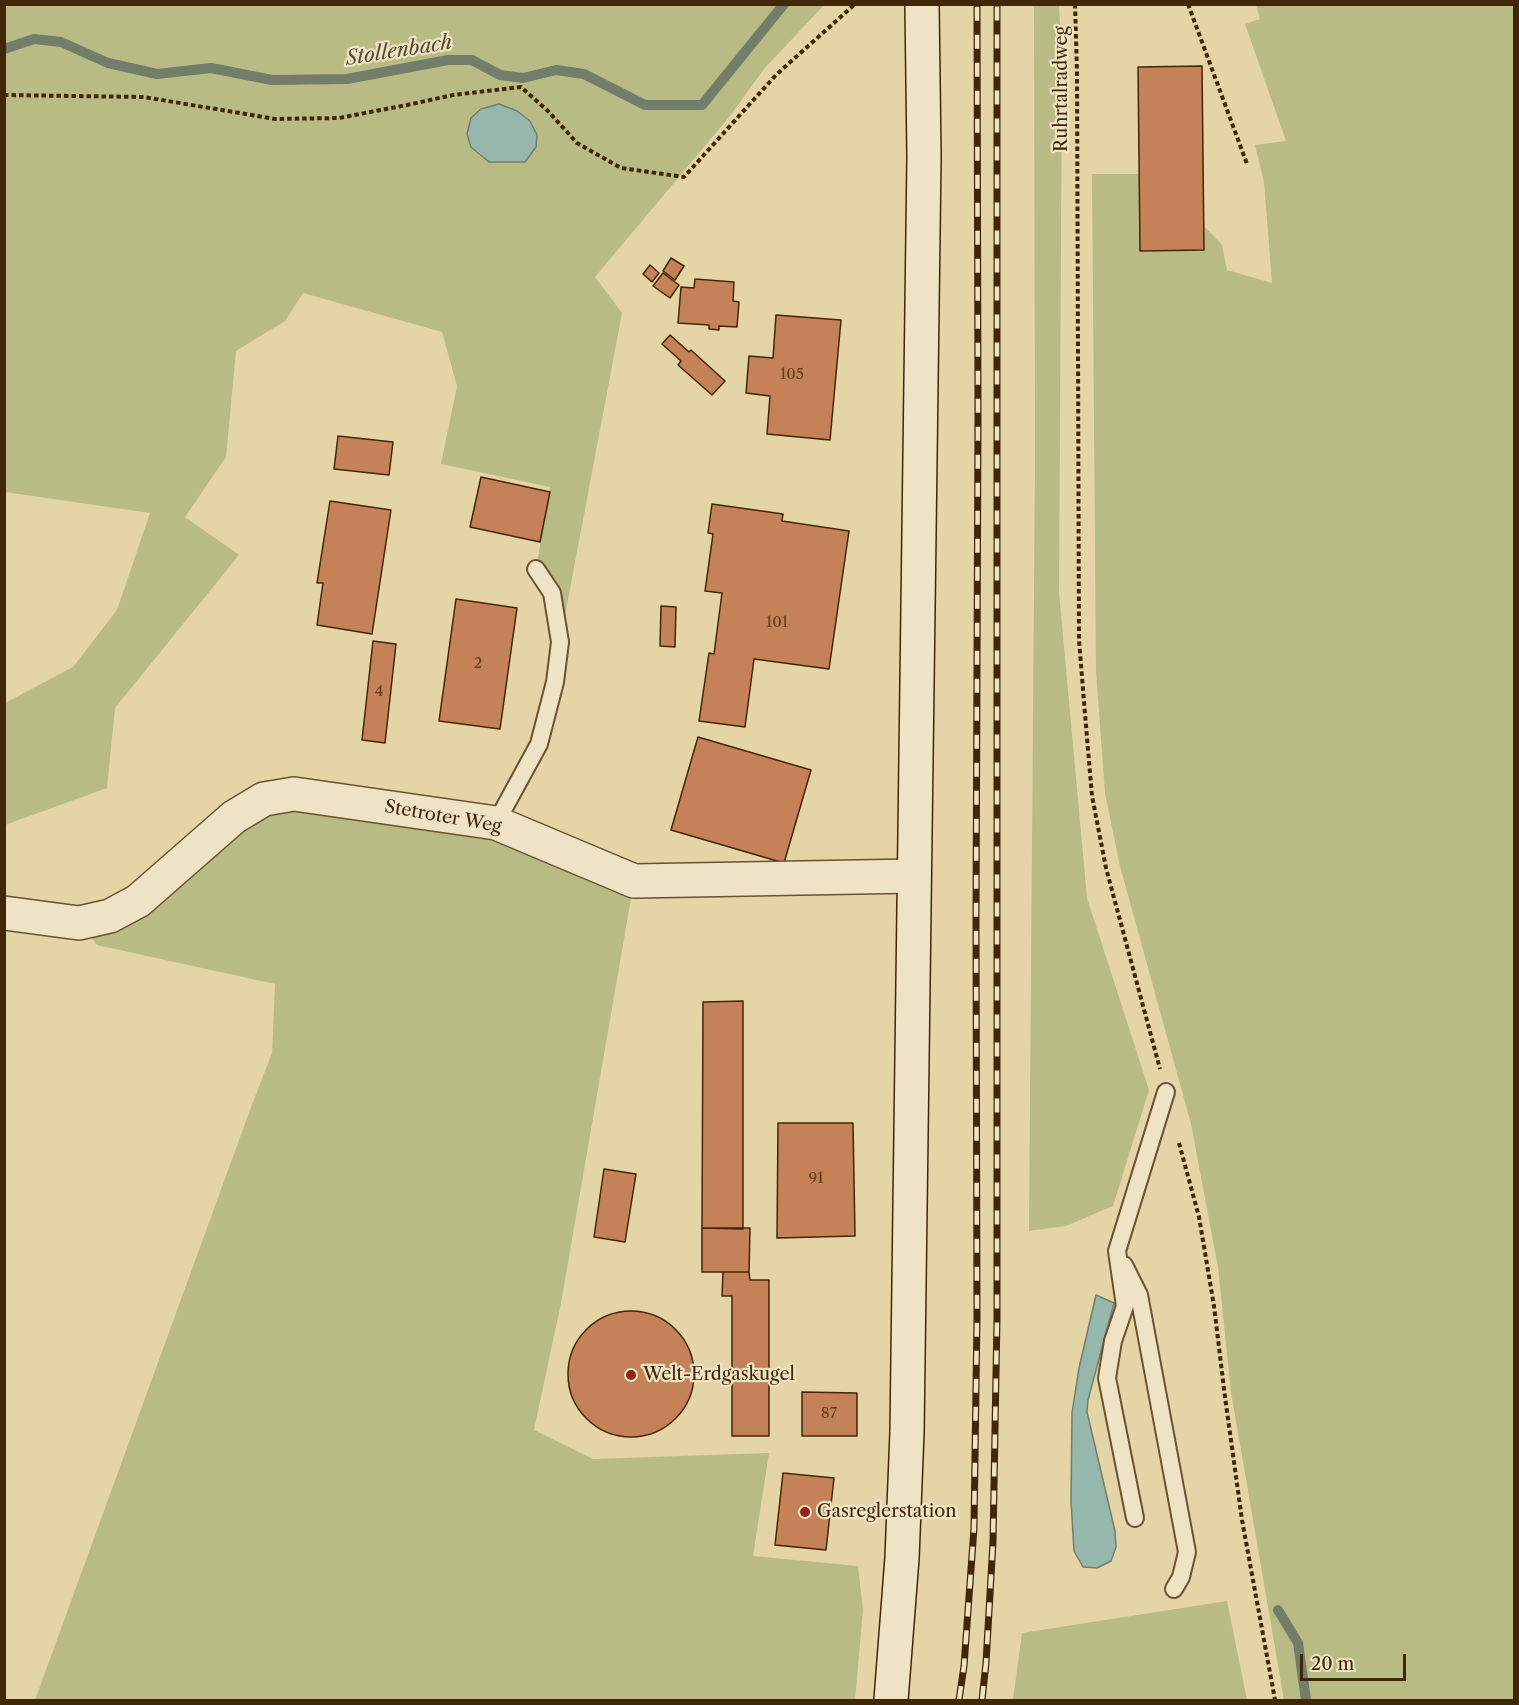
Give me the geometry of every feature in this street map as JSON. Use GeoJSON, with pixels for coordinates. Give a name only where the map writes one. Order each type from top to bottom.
{"type":"FeatureCollection","features":[{"type":"Feature","properties":{"kind":"main road"},"geometry":{"type":"LineString","coordinates":[[891,1701],[902,1558],[907,1432],[924,157],[922,4]]}},
{"type":"Feature","properties":{"kind":"main road","name":"Stetroter Weg"},"geometry":{"type":"LineString","coordinates":[[4,913],[79,923],[110,916],[138,901],[234,817],[264,798],[294,794],[496,823],[634,881],[914,876]]}},
{"type":"Feature","properties":{"kind":"lane"},"geometry":{"type":"LineString","coordinates":[[496,823],[539,744],[555,682],[560,642],[554,603],[552,593],[536,569]]}},
{"type":"Feature","properties":{"kind":"lane"},"geometry":{"type":"LineString","coordinates":[[1135,1518],[1107,1378],[1113,1341],[1125,1306],[1117,1251],[1166,1092]]}},
{"type":"Feature","properties":{"kind":"lane"},"geometry":{"type":"LineString","coordinates":[[1117,1251],[1139,1295],[1187,1552],[1181,1577],[1174,1589]]}},
{"type":"Feature","properties":{"kind":"path"},"geometry":{"type":"LineString","coordinates":[[4,95],[144,97],[275,119],[339,118],[453,95],[521,87],[548,111],[577,143],[621,168],[684,177],[776,75],[855,4]]}},
{"type":"Feature","properties":{"kind":"path","name":"Ruhrtalradweg"},"geometry":{"type":"LineString","coordinates":[[1075,4],[1079,640],[1092,796],[1106,868],[1199,1217],[1214,1306],[1242,1520],[1275,1701]]}},
{"type":"Feature","properties":{"kind":"path"},"geometry":{"type":"LineString","coordinates":[[1188,4],[1247,164]]}},
{"type":"Feature","properties":{"kind":"green space"},"geometry":{"type":"Polygon","coordinates":[[[1059,4],[1062,66],[1059,592],[1087,898],[1149,1090],[1113,1206],[1066,1226],[1029,1231],[1035,458],[1034,5],[1059,4]]]}},
{"type":"Feature","properties":{"kind":"green space"},"geometry":{"type":"Polygon","coordinates":[[[4,5],[824,5],[764,69],[730,116],[595,277],[622,313],[560,642],[536,569],[550,487],[441,464],[457,386],[442,332],[303,293],[285,321],[236,351],[226,457],[185,517],[239,555],[115,708],[107,788],[5,825],[5,703],[73,667],[117,610],[150,513],[5,492],[4,5]]]}},
{"type":"Feature","properties":{"kind":"green space"},"geometry":{"type":"Polygon","coordinates":[[[1256,5],[1514,5],[1514,1700],[1284,1700],[1231,1392],[1218,1267],[1191,1124],[1120,866],[1105,793],[1096,671],[1092,174],[1139,174],[1140,251],[1204,250],[1204,226],[1222,245],[1227,270],[1272,283],[1264,182],[1255,145],[1286,141],[1245,24],[1260,19],[1256,5]]]}},
{"type":"Feature","properties":{"kind":"green space"},"geometry":{"type":"Polygon","coordinates":[[[269,806],[496,823],[634,881],[561,1303],[534,1430],[593,1459],[769,1453],[753,1556],[858,1566],[863,1610],[855,1700],[35,1700],[272,1053],[275,984],[97,945],[88,932],[269,806]]]}},
{"type":"Feature","properties":{"kind":"green space"},"geometry":{"type":"Polygon","coordinates":[[[1227,1601],[1247,1700],[1013,1700],[1022,1633],[1227,1601]]]}},
{"type":"Feature","properties":{"kind":"water"},"geometry":{"type":"Polygon","coordinates":[[[499,104],[517,111],[530,121],[537,135],[536,147],[525,162],[489,162],[471,147],[467,134],[471,118],[481,109],[499,104]]]}},
{"type":"Feature","properties":{"kind":"water"},"geometry":{"type":"Polygon","coordinates":[[[1096,1295],[1114,1303],[1088,1400],[1087,1412],[1115,1531],[1116,1547],[1111,1561],[1097,1568],[1083,1567],[1074,1551],[1071,1501],[1072,1413],[1079,1368],[1096,1295]]]}},
{"type":"Feature","properties":{"kind":"building"},"geometry":{"type":"Polygon","coordinates":[[[1202,66],[1204,250],[1140,251],[1138,67],[1202,66]]]}},
{"type":"Feature","properties":{"kind":"building"},"geometry":{"type":"Polygon","coordinates":[[[671,258],[684,266],[675,280],[663,271],[671,258]]]}},
{"type":"Feature","properties":{"kind":"building"},"geometry":{"type":"Polygon","coordinates":[[[650,265],[659,273],[652,282],[643,274],[650,265]]]}},
{"type":"Feature","properties":{"kind":"building"},"geometry":{"type":"Polygon","coordinates":[[[663,273],[679,285],[670,298],[653,286],[663,273]]]}},
{"type":"Feature","properties":{"kind":"building"},"geometry":{"type":"Polygon","coordinates":[[[695,279],[734,282],[733,301],[739,302],[737,327],[719,326],[719,330],[709,329],[709,325],[678,323],[681,287],[694,288],[695,279]]]}},
{"type":"Feature","properties":{"kind":"building"},"geometry":{"type":"Polygon","coordinates":[[[776,315],[841,320],[830,440],[767,434],[770,396],[746,393],[749,356],[773,358],[776,315]]]}},
{"type":"Feature","properties":{"kind":"building"},"geometry":{"type":"Polygon","coordinates":[[[670,335],[689,352],[691,350],[725,381],[712,395],[678,365],[681,361],[662,344],[670,335]]]}},
{"type":"Feature","properties":{"kind":"building"},"geometry":{"type":"Polygon","coordinates":[[[338,436],[393,442],[389,475],[334,469],[338,436]]]}},
{"type":"Feature","properties":{"kind":"building"},"geometry":{"type":"Polygon","coordinates":[[[481,477],[550,492],[540,542],[470,527],[481,477]]]}},
{"type":"Feature","properties":{"kind":"building"},"geometry":{"type":"Polygon","coordinates":[[[330,501],[391,510],[372,634],[317,625],[323,583],[317,583],[330,501]]]}},
{"type":"Feature","properties":{"kind":"building"},"geometry":{"type":"Polygon","coordinates":[[[712,504],[783,514],[782,521],[849,531],[829,669],[754,659],[745,727],[699,721],[709,653],[714,654],[722,593],[705,591],[713,534],[708,533],[712,504]]]}},
{"type":"Feature","properties":{"kind":"building"},"geometry":{"type":"Polygon","coordinates":[[[456,599],[517,608],[500,729],[439,721],[456,599]]]}},
{"type":"Feature","properties":{"kind":"building"},"geometry":{"type":"Polygon","coordinates":[[[661,606],[676,607],[675,647],[660,646],[661,606]]]}},
{"type":"Feature","properties":{"kind":"building"},"geometry":{"type":"Polygon","coordinates":[[[373,641],[396,644],[385,743],[362,740],[373,641]]]}},
{"type":"Feature","properties":{"kind":"building"},"geometry":{"type":"Polygon","coordinates":[[[698,737],[811,770],[784,863],[671,830],[698,737]]]}},
{"type":"Feature","properties":{"kind":"building"},"geometry":{"type":"Polygon","coordinates":[[[743,1001],[743,1229],[702,1228],[703,1002],[743,1001]]]}},
{"type":"Feature","properties":{"kind":"building"},"geometry":{"type":"Polygon","coordinates":[[[778,1123],[853,1123],[855,1236],[777,1238],[778,1123]]]}},
{"type":"Feature","properties":{"kind":"building"},"geometry":{"type":"Polygon","coordinates":[[[604,1169],[636,1174],[625,1242],[594,1237],[604,1169]]]}},
{"type":"Feature","properties":{"kind":"building"},"geometry":{"type":"Polygon","coordinates":[[[702,1228],[750,1228],[749,1272],[702,1272],[702,1228]]]}},
{"type":"Feature","properties":{"kind":"building"},"geometry":{"type":"Polygon","coordinates":[[[723,1272],[749,1272],[750,1280],[769,1280],[769,1436],[732,1436],[732,1296],[722,1296],[723,1272]]]}},
{"type":"Feature","properties":{"kind":"building","name":"Welt-Erdgaskugel"},"geometry":{"type":"Polygon","coordinates":[[[631,1311],[655,1316],[675,1330],[689,1350],[694,1374],[689,1398],[675,1418],[655,1432],[631,1437],[607,1432],[587,1418],[573,1398],[568,1374],[573,1350],[587,1330],[607,1316],[631,1311]]]}},
{"type":"Feature","properties":{"kind":"building"},"geometry":{"type":"Polygon","coordinates":[[[802,1392],[857,1393],[857,1436],[802,1436],[802,1392]]]}},
{"type":"Feature","properties":{"kind":"building","name":"Gasreglerstation"},"geometry":{"type":"Polygon","coordinates":[[[783,1473],[834,1478],[826,1550],[775,1545],[783,1473]]]}},
{"type":"Feature","properties":{"kind":"waterway","name":"Stollenbach"},"geometry":{"type":"LineString","coordinates":[[4,49],[34,39],[61,42],[108,63],[157,74],[211,68],[272,80],[347,79],[448,60],[472,60],[500,75],[523,78],[556,70],[584,74],[645,105],[702,105],[784,4]]}},
{"type":"Feature","properties":{"kind":"waterway"},"geometry":{"type":"LineString","coordinates":[[1278,1610],[1298,1643],[1306,1700]]}},
{"type":"Feature","properties":{"kind":"railway"},"geometry":{"type":"LineString","coordinates":[[959,1700],[964,1666],[974,1528],[977,1316],[977,4]]}},
{"type":"Feature","properties":{"kind":"railway"},"geometry":{"type":"LineString","coordinates":[[982,1700],[993,1542],[997,1318],[997,4]]}},
{"type":"Feature","properties":{"kind":"place","name":"Welt-Erdgaskugel"},"geometry":{"type":"Point","coordinates":[631,1375]}},
{"type":"Feature","properties":{"kind":"place","name":"Gasreglerstation"},"geometry":{"type":"Point","coordinates":[805,1512]}}]}
